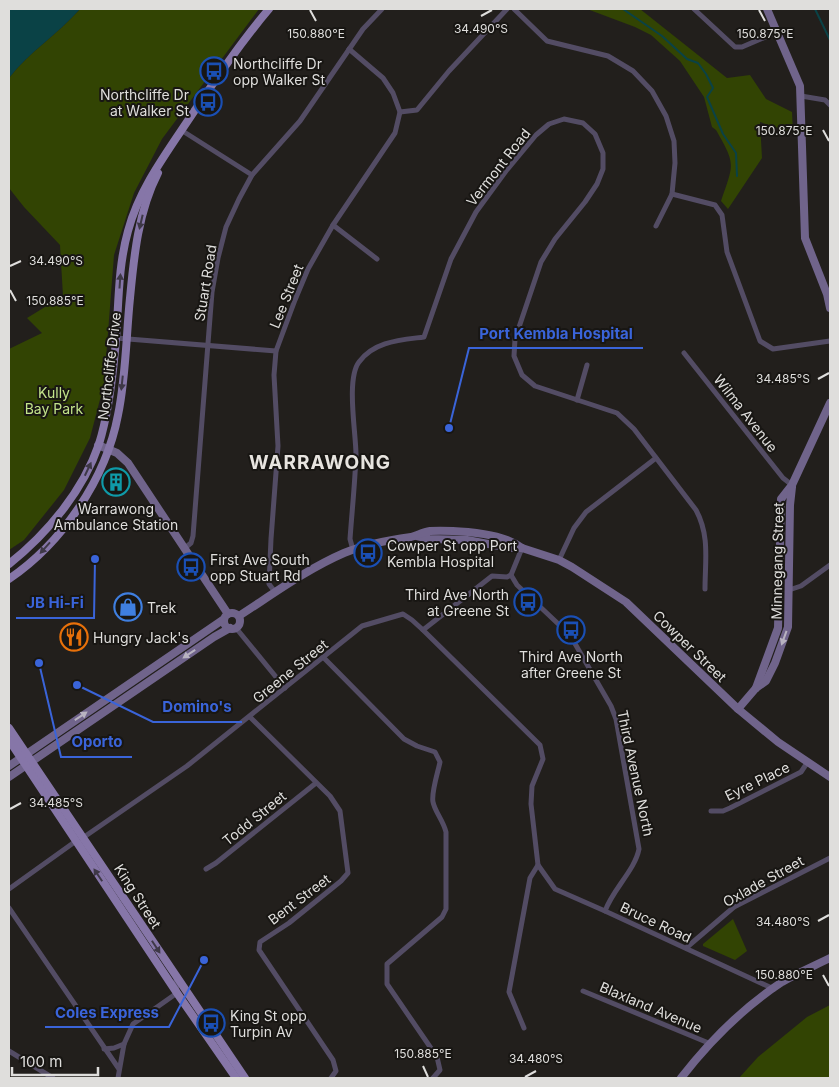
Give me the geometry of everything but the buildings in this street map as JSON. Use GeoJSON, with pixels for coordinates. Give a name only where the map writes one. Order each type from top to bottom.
{"type":"FeatureCollection","features":[{"type":"Feature","properties":{"kind":"main road","name":"Northcliffe Drive"},"geometry":{"type":"LineString","coordinates":[[9,564],[31,546],[61,512],[86,474],[98,445],[110,399],[122,258],[128,230],[149,180],[221,72],[270,9]]}},
{"type":"Feature","properties":{"kind":"main road"},"geometry":{"type":"LineString","coordinates":[[767,9],[800,86],[805,238],[827,294],[830,308]]}},
{"type":"Feature","properties":{"kind":"main road","name":"Northcliffe Drive"},"geometry":{"type":"LineString","coordinates":[[9,579],[42,552],[72,515],[90,488],[109,448],[118,416],[122,388],[134,255],[142,216],[154,181],[181,130]]}},
{"type":"Feature","properties":{"kind":"main road","name":"Minnegang Street"},"geometry":{"type":"LineString","coordinates":[[756,688],[778,628],[781,500],[792,485],[830,403]]}},
{"type":"Feature","properties":{"kind":"main road"},"geometry":{"type":"LineString","coordinates":[[98,445],[109,448],[128,463],[185,548],[226,616],[226,626],[233,628]]}},
{"type":"Feature","properties":{"kind":"main road","name":"Minnegang Street"},"geometry":{"type":"LineString","coordinates":[[738,709],[756,688],[766,681],[788,627],[792,485]]}},
{"type":"Feature","properties":{"kind":"main road","name":"Cowper Street"},"geometry":{"type":"LineString","coordinates":[[239,616],[306,572],[353,550],[388,540],[417,536],[428,531],[459,531],[478,533],[512,541],[522,548],[558,560],[597,582],[626,602],[738,709],[774,739],[830,777]]}},
{"type":"Feature","properties":{"kind":"main road"},"geometry":{"type":"LineString","coordinates":[[443,539],[459,531],[464,536],[476,538],[479,542]]}},
{"type":"Feature","properties":{"kind":"main road","name":"Cowper Street"},"geometry":{"type":"LineString","coordinates":[[417,536],[429,539],[479,542],[510,548],[522,548]]}},
{"type":"Feature","properties":{"kind":"main road"},"geometry":{"type":"LineString","coordinates":[[9,766],[226,616],[235,613],[239,616],[240,624],[214,637],[9,777]]}},
{"type":"Feature","properties":{"kind":"main road","name":"King Street"},"geometry":{"type":"LineString","coordinates":[[9,728],[23,756]]}},
{"type":"Feature","properties":{"kind":"main road","name":"King Street"},"geometry":{"type":"LineString","coordinates":[[9,740],[84,837],[245,1078]]}},
{"type":"Feature","properties":{"kind":"main road","name":"King Street"},"geometry":{"type":"LineString","coordinates":[[28,763],[76,841],[236,1078]]}},
{"type":"Feature","properties":{"kind":"main road"},"geometry":{"type":"LineString","coordinates":[[681,1078],[733,1022],[774,988],[787,979],[830,958]]}},
{"type":"Feature","properties":{"kind":"street","name":"Stuart Road"},"geometry":{"type":"LineString","coordinates":[[185,548],[191,542],[193,536],[212,292],[226,227],[252,175],[300,121],[363,28],[382,9]]}},
{"type":"Feature","properties":{"kind":"street"},"geometry":{"type":"LineString","coordinates":[[349,49],[383,78],[393,93],[400,112],[417,110],[449,71],[507,9]]}},
{"type":"Feature","properties":{"kind":"street"},"geometry":{"type":"LineString","coordinates":[[514,9],[547,41],[608,56],[633,71],[652,91],[666,116],[674,141],[675,163],[672,194],[656,226]]}},
{"type":"Feature","properties":{"kind":"street"},"geometry":{"type":"LineString","coordinates":[[694,9],[735,47],[742,47],[777,32]]}},
{"type":"Feature","properties":{"kind":"street"},"geometry":{"type":"LineString","coordinates":[[801,96],[825,100],[830,105]]}},
{"type":"Feature","properties":{"kind":"street","name":"Lee Street"},"geometry":{"type":"LineString","coordinates":[[275,592],[269,584],[278,446],[274,375],[276,351],[308,269],[333,225],[395,133],[400,112]]}},
{"type":"Feature","properties":{"kind":"street","name":"Vermont Road"},"geometry":{"type":"LineString","coordinates":[[353,550],[350,539],[356,455],[352,384],[358,363],[367,353],[382,344],[424,337],[451,259],[476,212],[536,134],[549,124],[564,120],[583,123],[595,134],[603,152],[603,169],[597,184],[555,239],[541,262],[515,339],[514,356],[522,375],[535,386],[617,413],[634,429],[696,510],[703,524],[706,541],[705,589]]}},
{"type":"Feature","properties":{"kind":"street"},"geometry":{"type":"LineString","coordinates":[[181,130],[252,175]]}},
{"type":"Feature","properties":{"kind":"street"},"geometry":{"type":"LineString","coordinates":[[672,194],[715,205],[722,215],[727,252],[760,341],[773,349],[830,341]]}},
{"type":"Feature","properties":{"kind":"street"},"geometry":{"type":"LineString","coordinates":[[333,225],[377,259]]}},
{"type":"Feature","properties":{"kind":"street"},"geometry":{"type":"LineString","coordinates":[[116,338],[276,351]]}},
{"type":"Feature","properties":{"kind":"street","name":"Wilma Avenue"},"geometry":{"type":"LineString","coordinates":[[684,353],[783,478],[792,485]]}},
{"type":"Feature","properties":{"kind":"street"},"geometry":{"type":"LineString","coordinates":[[577,400],[587,365]]}},
{"type":"Feature","properties":{"kind":"street"},"geometry":{"type":"LineString","coordinates":[[558,560],[574,528],[586,512],[656,458]]}},
{"type":"Feature","properties":{"kind":"street"},"geometry":{"type":"LineString","coordinates":[[522,548],[511,576],[492,576],[423,630],[540,745],[543,759],[532,786],[531,804],[538,865],[530,878],[509,992],[524,1028]]}},
{"type":"Feature","properties":{"kind":"street"},"geometry":{"type":"LineString","coordinates":[[789,590],[801,586],[830,565]]}},
{"type":"Feature","properties":{"kind":"street","name":"Third Avenue North"},"geometry":{"type":"LineString","coordinates":[[511,576],[570,635],[611,706],[616,719],[639,849],[636,858],[612,896],[605,911]]}},
{"type":"Feature","properties":{"kind":"street","name":"Greene Street"},"geometry":{"type":"LineString","coordinates":[[84,837],[187,766],[362,626],[403,614],[423,630]]}},
{"type":"Feature","properties":{"kind":"street"},"geometry":{"type":"LineString","coordinates":[[233,628],[285,688]]}},
{"type":"Feature","properties":{"kind":"street"},"geometry":{"type":"LineString","coordinates":[[324,658],[404,739],[435,752],[440,762],[432,799],[446,832],[446,909],[442,917],[387,964],[387,984],[437,1057],[440,1070],[433,1078]]}},
{"type":"Feature","properties":{"kind":"street","name":"Bent Street"},"geometry":{"type":"LineString","coordinates":[[250,717],[330,796],[340,811],[348,873],[334,887],[289,923],[260,942],[259,950],[333,1060],[336,1071],[331,1078]]}},
{"type":"Feature","properties":{"kind":"street","name":"Eyre Place"},"geometry":{"type":"LineString","coordinates":[[711,811],[723,811],[730,808],[801,772],[807,762]]}},
{"type":"Feature","properties":{"kind":"street","name":"Todd Street"},"geometry":{"type":"LineString","coordinates":[[206,869],[316,783]]}},
{"type":"Feature","properties":{"kind":"street"},"geometry":{"type":"LineString","coordinates":[[84,837],[83,841],[88,859]]}},
{"type":"Feature","properties":{"kind":"street"},"geometry":{"type":"LineString","coordinates":[[9,888],[76,841]]}},
{"type":"Feature","properties":{"kind":"street","name":"Oxlade Street"},"geometry":{"type":"LineString","coordinates":[[686,948],[734,907],[830,858]]}},
{"type":"Feature","properties":{"kind":"street","name":"Bruce Road"},"geometry":{"type":"LineString","coordinates":[[538,865],[555,889],[774,988]]}},
{"type":"Feature","properties":{"kind":"street"},"geometry":{"type":"LineString","coordinates":[[9,908],[119,1069]]}},
{"type":"Feature","properties":{"kind":"street"},"geometry":{"type":"LineString","coordinates":[[118,1078],[124,1044],[133,1024],[177,993],[178,985],[175,975]]}},
{"type":"Feature","properties":{"kind":"street","name":"Blaxland Avenue"},"geometry":{"type":"LineString","coordinates":[[583,991],[711,1044]]}},
{"type":"Feature","properties":{"kind":"street"},"geometry":{"type":"LineString","coordinates":[[104,1049],[124,1044]]}},
{"type":"Feature","properties":{"kind":"street"},"geometry":{"type":"LineString","coordinates":[[9,1051],[54,1078]]}},
{"type":"Feature","properties":{"kind":"green space","name":"Kully Bay Park"},"geometry":{"type":"Polygon","coordinates":[[[80,9],[259,9],[162,139],[134,193],[114,255],[104,384],[90,438],[64,490],[24,540],[9,550],[9,349],[42,333],[27,318],[63,296],[60,245],[9,188],[9,78],[25,60],[80,9]]]}},
{"type":"Feature","properties":{"kind":"green space"},"geometry":{"type":"Polygon","coordinates":[[[587,9],[640,9],[727,78],[750,75],[766,99],[792,112],[793,133],[760,122],[762,158],[728,209],[721,201],[729,179],[730,158],[716,130],[712,127],[704,97],[680,61],[651,35],[587,9]]]}},
{"type":"Feature","properties":{"kind":"green space"},"geometry":{"type":"Polygon","coordinates":[[[733,919],[747,951],[735,960],[703,946],[733,919]]]}},
{"type":"Feature","properties":{"kind":"green space"},"geometry":{"type":"Polygon","coordinates":[[[830,1005],[830,1078],[739,1078],[758,1057],[807,1017],[830,1005]]]}},
{"type":"Feature","properties":{"kind":"water"},"geometry":{"type":"Polygon","coordinates":[[[9,9],[80,9],[25,60],[9,78],[9,9]]]}},
{"type":"Feature","properties":{"kind":"waterway"},"geometry":{"type":"LineString","coordinates":[[623,9],[662,36],[687,59],[698,63],[706,74],[713,88],[707,97],[723,134],[736,153],[737,176]]}},
{"type":"Feature","properties":{"kind":"waterway"},"geometry":{"type":"LineString","coordinates":[[815,9],[830,40]]}},
{"type":"Feature","properties":{"kind":"place","name":"Northcliffe Dr opp Walker St"},"geometry":{"type":"Point","coordinates":[214,71]}},
{"type":"Feature","properties":{"kind":"place","name":"Northcliffe Dr at Walker St"},"geometry":{"type":"Point","coordinates":[208,102]}},
{"type":"Feature","properties":{"kind":"place","name":"Port Kembla Hospital"},"geometry":{"type":"Point","coordinates":[449,428]}},
{"type":"Feature","properties":{"kind":"place","name":"Warrawong Ambulance Station"},"geometry":{"type":"Point","coordinates":[116,482]}},
{"type":"Feature","properties":{"kind":"place","name":"Cowper St opp Port Kembla Hospital"},"geometry":{"type":"Point","coordinates":[368,553]}},
{"type":"Feature","properties":{"kind":"place","name":"JB Hi-Fi"},"geometry":{"type":"Point","coordinates":[95,559]}},
{"type":"Feature","properties":{"kind":"place","name":"First Ave South opp Stuart Rd"},"geometry":{"type":"Point","coordinates":[191,567]}},
{"type":"Feature","properties":{"kind":"place","name":"Third Ave North at Greene St"},"geometry":{"type":"Point","coordinates":[528,602]}},
{"type":"Feature","properties":{"kind":"place","name":"Trek"},"geometry":{"type":"Point","coordinates":[128,607]}},
{"type":"Feature","properties":{"kind":"place","name":"Third Ave North after Greene St"},"geometry":{"type":"Point","coordinates":[571,630]}},
{"type":"Feature","properties":{"kind":"place","name":"Hungry Jack's"},"geometry":{"type":"Point","coordinates":[74,637]}},
{"type":"Feature","properties":{"kind":"place","name":"Oporto"},"geometry":{"type":"Point","coordinates":[39,663]}},
{"type":"Feature","properties":{"kind":"place","name":"Domino's"},"geometry":{"type":"Point","coordinates":[77,685]}},
{"type":"Feature","properties":{"kind":"place","name":"Coles Express"},"geometry":{"type":"Point","coordinates":[204,960]}},
{"type":"Feature","properties":{"kind":"place","name":"King St opp Turpin Av"},"geometry":{"type":"Point","coordinates":[211,1023]}},
{"type":"Feature","properties":{"kind":"district","name":"WARRAWONG"},"geometry":{"type":"Point","coordinates":[320,462]}}]}
